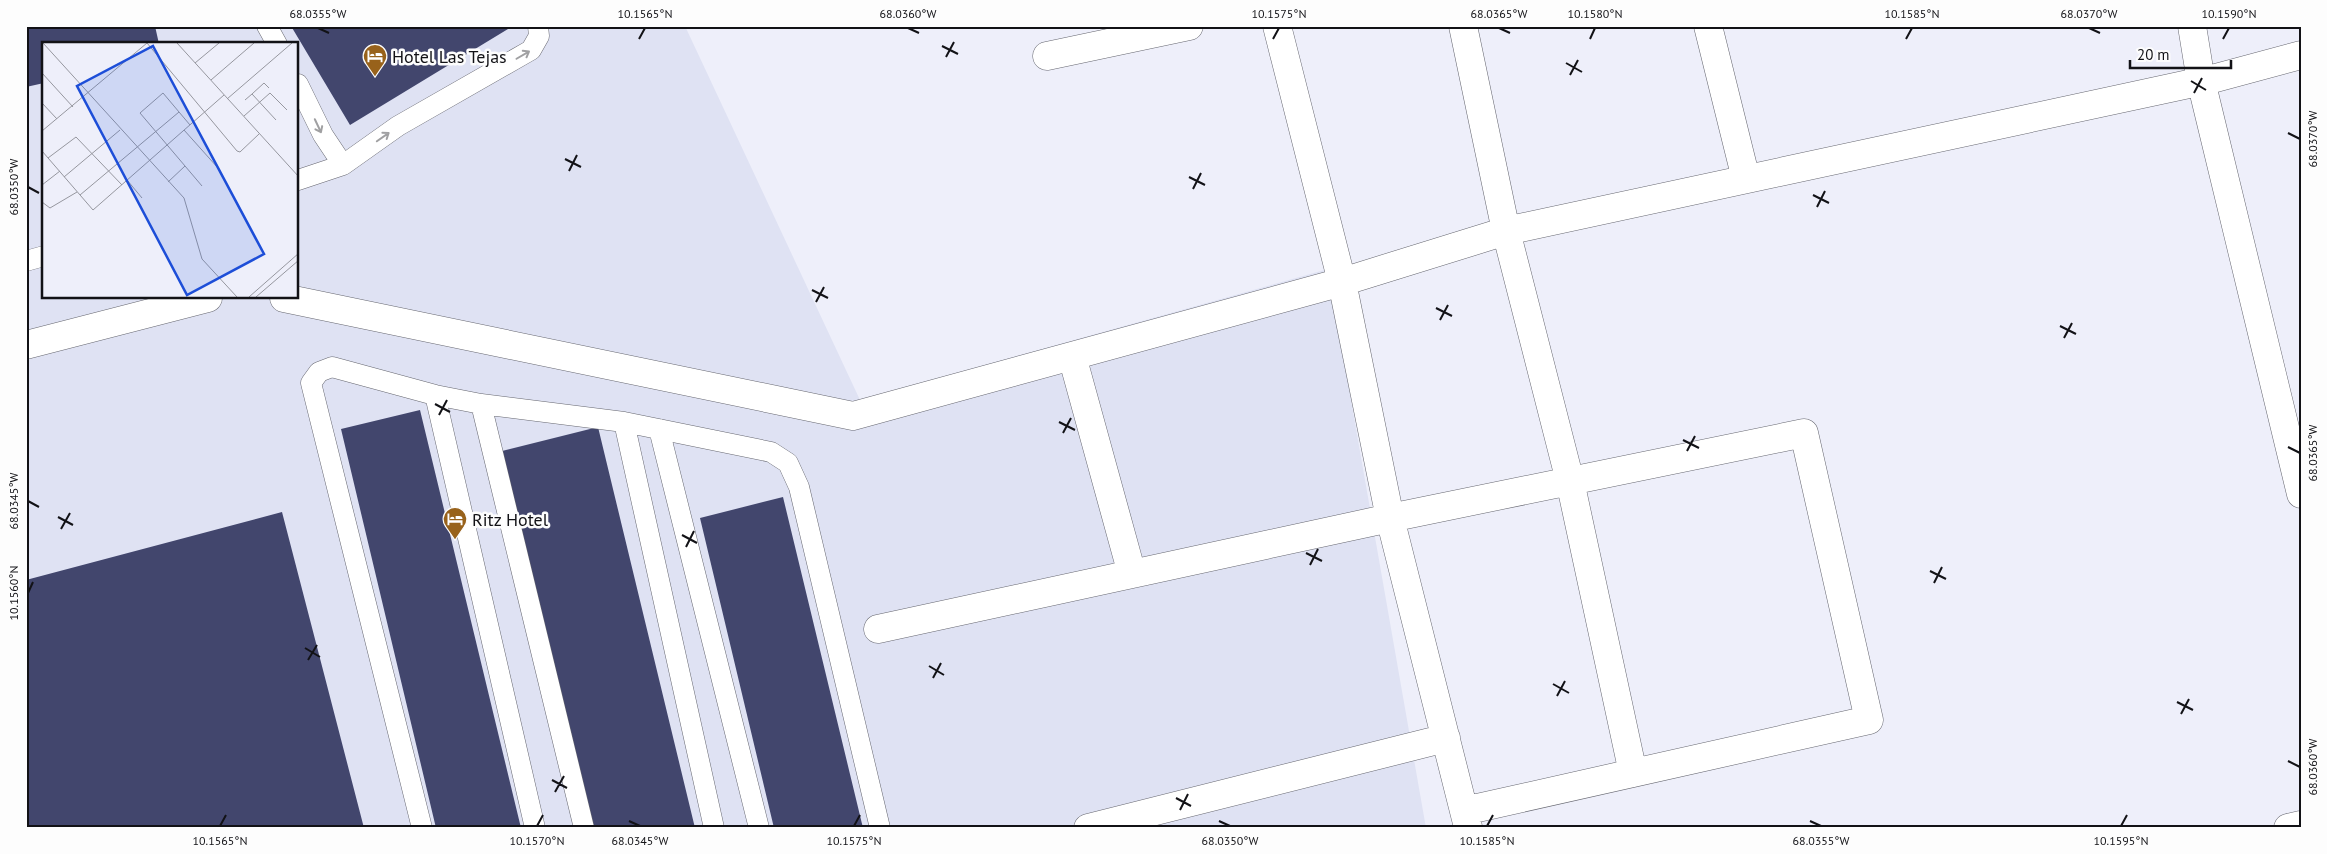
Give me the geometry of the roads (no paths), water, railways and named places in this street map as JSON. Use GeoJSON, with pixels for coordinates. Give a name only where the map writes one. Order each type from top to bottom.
{"type":"FeatureCollection","features":[{"type":"Feature","properties":{"kind":"street"},"geometry":{"type":"LineString","coordinates":[[1047,56],[1189,26]]}},
{"type":"Feature","properties":{"kind":"street"},"geometry":{"type":"LineString","coordinates":[[878,629],[1390,518],[1804,433],[1869,720],[1633,773],[1466,819],[1390,518],[1342,282],[1277,26]]}},
{"type":"Feature","properties":{"kind":"street"},"geometry":{"type":"LineString","coordinates":[[1463,26],[1506,231],[1570,481],[1633,773]]}},
{"type":"Feature","properties":{"kind":"street"},"geometry":{"type":"LineString","coordinates":[[1708,26],[1746,179]]}},
{"type":"Feature","properties":{"kind":"street"},"geometry":{"type":"LineString","coordinates":[[2192,26],[2201,81],[2301,494]]}},
{"type":"Feature","properties":{"kind":"street"},"geometry":{"type":"LineString","coordinates":[[289,299],[853,416],[1342,282],[1506,231],[2201,81],[2301,56]]}},
{"type":"Feature","properties":{"kind":"street"},"geometry":{"type":"LineString","coordinates":[[26,345],[204,299]]}},
{"type":"Feature","properties":{"kind":"street"},"geometry":{"type":"LineString","coordinates":[[1072,356],[1132,574]]}},
{"type":"Feature","properties":{"kind":"street"},"geometry":{"type":"LineString","coordinates":[[1088,828],[1446,738]]}},
{"type":"Feature","properties":{"kind":"street"},"geometry":{"type":"LineString","coordinates":[[2288,828],[2301,825]]}},
{"type":"Feature","properties":{"kind":"lane"},"geometry":{"type":"LineString","coordinates":[[268,26],[275,42]]}},
{"type":"Feature","properties":{"kind":"lane"},"geometry":{"type":"LineString","coordinates":[[299,180],[343,165],[398,126],[531,50],[538,36],[538,26]]}},
{"type":"Feature","properties":{"kind":"lane"},"geometry":{"type":"LineString","coordinates":[[299,86],[322,136],[343,165]]}},
{"type":"Feature","properties":{"kind":"lane"},"geometry":{"type":"LineString","coordinates":[[26,261],[42,257]]}},
{"type":"Feature","properties":{"kind":"lane"},"geometry":{"type":"LineString","coordinates":[[422,828],[311,383],[319,372],[332,367],[435,395],[481,404],[624,422],[771,452],[788,463],[799,487],[880,828]]}},
{"type":"Feature","properties":{"kind":"lane"},"geometry":{"type":"LineString","coordinates":[[435,395],[535,828]]}},
{"type":"Feature","properties":{"kind":"lane"},"geometry":{"type":"LineString","coordinates":[[481,404],[584,828]]}},
{"type":"Feature","properties":{"kind":"lane"},"geometry":{"type":"LineString","coordinates":[[624,422],[714,828]]}},
{"type":"Feature","properties":{"kind":"lane"},"geometry":{"type":"LineString","coordinates":[[659,429],[759,828]]}},
{"type":"Feature","properties":{"kind":"place","name":"Hotel Las Tejas"},"geometry":{"type":"Point","coordinates":[375,77]}},
{"type":"Feature","properties":{"kind":"place","name":"Ritz Hotel"},"geometry":{"type":"Point","coordinates":[455,540]}}]}
